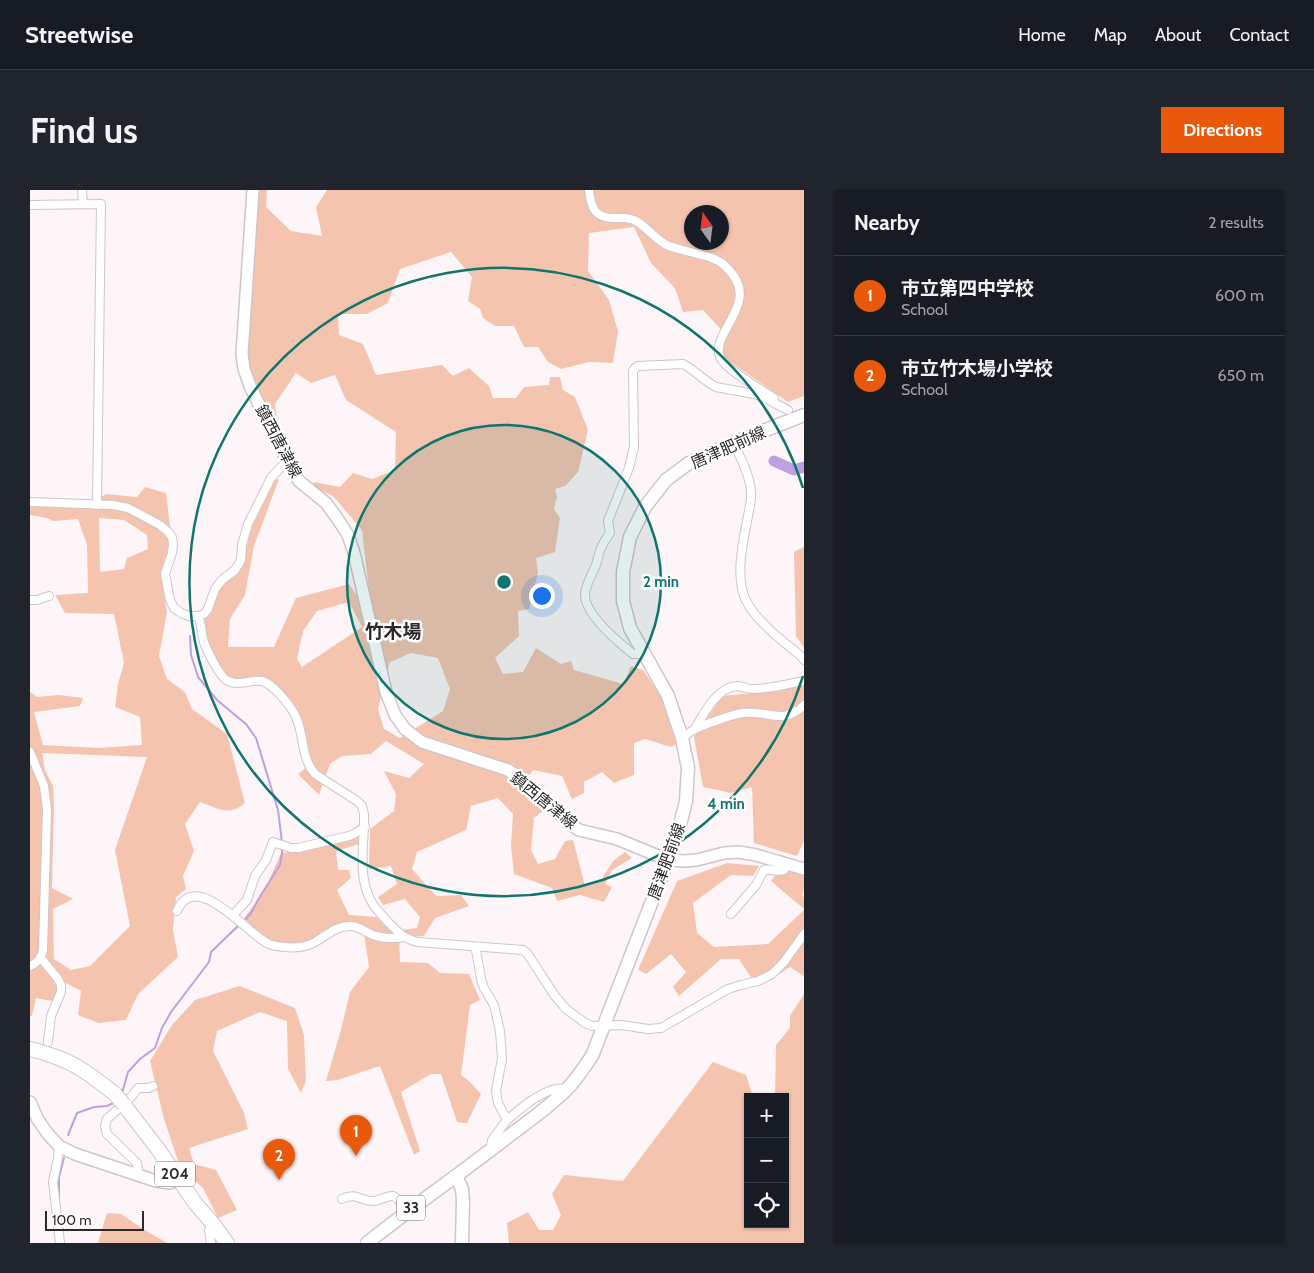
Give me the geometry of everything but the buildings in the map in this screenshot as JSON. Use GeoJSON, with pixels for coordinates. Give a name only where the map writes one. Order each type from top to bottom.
{"type":"FeatureCollection","features":[{"type":"Feature","properties":{"kind":"highway","name":"204"},"geometry":{"type":"LineString","coordinates":[[30,1049],[54,1056],[77,1066],[119,1099],[158,1149],[195,1203],[227,1243]]}},
{"type":"Feature","properties":{"kind":"main road","name":"鎮西唐津線"},"geometry":{"type":"LineString","coordinates":[[253,190],[242,354],[244,369],[250,386],[288,463],[299,480],[326,503],[348,535],[354,553],[386,692],[395,715],[405,729],[422,742],[508,770],[522,778],[568,822],[579,830],[616,839],[668,860]]}},
{"type":"Feature","properties":{"kind":"main road","name":"唐津肥前線"},"geometry":{"type":"LineString","coordinates":[[367,1243],[545,1108],[567,1089],[592,1056],[668,860],[686,801],[688,768],[682,738],[668,696],[630,628],[623,601],[623,572],[630,537],[645,507],[666,480],[688,463],[795,415]]}},
{"type":"Feature","properties":{"kind":"main road"},"geometry":{"type":"LineString","coordinates":[[668,860],[697,860],[724,853],[738,852],[756,855],[804,869]]}},
{"type":"Feature","properties":{"kind":"main road"},"geometry":{"type":"LineString","coordinates":[[30,1102],[38,1120],[59,1146],[75,1154],[156,1181],[169,1183],[179,1180]]}},
{"type":"Feature","properties":{"kind":"main road"},"geometry":{"type":"LineString","coordinates":[[456,1176],[462,1189],[463,1200],[462,1243]]}},
{"type":"Feature","properties":{"kind":"street"},"geometry":{"type":"LineString","coordinates":[[82,190],[83,204]]}},
{"type":"Feature","properties":{"kind":"street"},"geometry":{"type":"LineString","coordinates":[[589,190],[592,208],[598,214],[610,218],[629,217],[637,221],[654,237],[667,245],[723,263],[735,276],[741,296],[719,343],[718,351],[720,358],[725,364],[778,400],[795,415]]}},
{"type":"Feature","properties":{"kind":"street"},"geometry":{"type":"LineString","coordinates":[[30,205],[101,204],[97,505]]}},
{"type":"Feature","properties":{"kind":"street"},"geometry":{"type":"LineString","coordinates":[[645,654],[633,654],[618,641],[592,614],[588,608],[585,594],[602,545],[610,533],[608,521],[629,468],[634,448],[633,371],[638,366],[683,364],[710,385],[763,397],[795,415]]}},
{"type":"Feature","properties":{"kind":"street"},"geometry":{"type":"LineString","coordinates":[[733,443],[747,473],[751,497],[743,541],[740,574],[742,591],[748,605],[762,623],[804,660]]}},
{"type":"Feature","properties":{"kind":"street"},"geometry":{"type":"LineString","coordinates":[[30,502],[113,505],[128,508],[160,525],[172,537],[173,544],[165,574],[170,600],[174,608],[181,613],[189,616],[198,616],[204,614],[215,589],[222,580],[235,570],[241,560],[242,544],[248,524],[271,478],[280,468],[288,463]]}},
{"type":"Feature","properties":{"kind":"street"},"geometry":{"type":"LineString","coordinates":[[30,600],[49,596]]}},
{"type":"Feature","properties":{"kind":"street"},"geometry":{"type":"LineString","coordinates":[[198,616],[205,646],[227,681],[234,683],[263,681],[271,685],[294,713],[310,768],[315,774],[362,806],[365,827],[363,866],[365,886],[373,904],[403,937]]}},
{"type":"Feature","properties":{"kind":"street"},"geometry":{"type":"LineString","coordinates":[[695,729],[707,707],[729,688],[738,686],[752,689],[768,688],[804,681]]}},
{"type":"Feature","properties":{"kind":"street"},"geometry":{"type":"LineString","coordinates":[[682,738],[695,729],[739,713],[752,712],[788,716],[798,711],[804,705]]}},
{"type":"Feature","properties":{"kind":"street"},"geometry":{"type":"LineString","coordinates":[[30,752],[44,786],[47,809],[43,950],[41,958],[30,966]]}},
{"type":"Feature","properties":{"kind":"street"},"geometry":{"type":"LineString","coordinates":[[235,917],[246,900],[255,876],[266,860],[273,842],[291,848],[298,848],[349,836],[365,827]]}},
{"type":"Feature","properties":{"kind":"street"},"geometry":{"type":"LineString","coordinates":[[731,914],[756,885],[764,870],[781,872],[787,864]]}},
{"type":"Feature","properties":{"kind":"street"},"geometry":{"type":"LineString","coordinates":[[177,911],[184,900],[192,897],[203,898],[221,906],[262,941],[278,947],[305,946],[312,944],[335,928],[352,926],[361,928],[376,936],[403,937],[418,942],[522,950],[527,953],[555,996],[566,1009],[586,1023],[592,1026],[621,1025],[648,1029],[661,1028],[728,989],[758,981],[772,974],[784,962],[804,934]]}},
{"type":"Feature","properties":{"kind":"street"},"geometry":{"type":"LineString","coordinates":[[474,947],[481,979],[494,1005],[500,1031],[502,1059],[496,1091],[498,1103],[507,1120]]}},
{"type":"Feature","properties":{"kind":"street"},"geometry":{"type":"LineString","coordinates":[[41,958],[61,985],[61,992],[51,1016],[48,1042]]}},
{"type":"Feature","properties":{"kind":"street"},"geometry":{"type":"LineString","coordinates":[[139,1175],[137,1163],[107,1134],[105,1126],[107,1119],[138,1088],[153,1086]]}},
{"type":"Feature","properties":{"kind":"street"},"geometry":{"type":"LineString","coordinates":[[490,1151],[492,1140],[507,1120],[518,1110],[556,1088],[567,1089]]}},
{"type":"Feature","properties":{"kind":"street"},"geometry":{"type":"LineString","coordinates":[[59,1146],[53,1182],[60,1243]]}},
{"type":"Feature","properties":{"kind":"street"},"geometry":{"type":"LineString","coordinates":[[342,1198],[350,1196],[376,1201],[392,1196],[396,1197],[408,1211]]}},
{"type":"Feature","properties":{"kind":"street"},"geometry":{"type":"LineString","coordinates":[[211,1243],[209,1230],[214,1225]]}},
{"type":"Feature","properties":{"kind":"shaded area"},"geometry":{"type":"Polygon","coordinates":[[[257,190],[267,190],[266,207],[291,231],[322,236],[316,207],[327,190],[804,190],[804,396],[788,402],[725,358],[722,346],[726,335],[703,310],[683,312],[675,288],[651,263],[634,227],[589,233],[588,271],[609,300],[618,331],[613,363],[589,362],[561,369],[548,362],[538,347],[524,347],[514,326],[495,326],[483,318],[480,309],[468,301],[472,277],[451,252],[400,269],[388,303],[367,314],[338,314],[339,335],[363,344],[376,375],[442,365],[453,376],[469,368],[489,386],[493,398],[516,398],[524,387],[549,385],[550,377],[560,377],[563,390],[575,397],[588,430],[578,472],[565,486],[555,489],[557,497],[554,509],[560,518],[555,552],[536,558],[538,572],[529,609],[518,611],[519,636],[495,658],[503,674],[523,672],[536,648],[561,664],[571,661],[574,670],[623,684],[631,666],[643,670],[664,701],[677,744],[671,747],[645,739],[634,743],[634,775],[614,783],[602,772],[584,782],[584,793],[572,799],[562,776],[533,770],[525,781],[548,807],[534,818],[531,850],[538,864],[555,859],[565,841],[573,840],[585,886],[600,882],[613,861],[625,852],[632,858],[612,870],[605,884],[612,887],[604,902],[580,895],[557,901],[552,888],[514,874],[511,846],[513,814],[498,798],[471,806],[466,830],[417,852],[412,869],[436,896],[461,895],[469,906],[435,918],[424,936],[399,937],[400,962],[428,963],[440,973],[469,974],[480,1000],[470,1005],[461,1075],[481,1094],[467,1123],[457,1122],[441,1074],[431,1074],[401,1092],[420,1151],[414,1155],[380,1066],[338,1080],[326,1081],[350,992],[369,967],[363,926],[342,923],[308,942],[281,946],[262,936],[244,918],[264,892],[281,853],[299,851],[358,836],[359,844],[336,851],[338,870],[349,870],[351,878],[337,890],[349,915],[376,917],[394,931],[417,928],[420,917],[405,899],[383,905],[378,897],[397,884],[391,866],[369,869],[370,829],[394,811],[396,794],[384,771],[409,778],[424,764],[386,741],[371,754],[342,756],[330,764],[319,795],[298,774],[312,763],[300,714],[272,681],[257,677],[239,681],[226,676],[207,643],[202,620],[211,610],[217,591],[243,567],[250,531],[272,480],[279,479],[254,546],[245,595],[230,619],[228,647],[274,647],[296,598],[349,584],[361,602],[370,599],[362,530],[333,496],[312,487],[314,482],[340,487],[353,473],[372,479],[395,470],[396,432],[346,400],[335,375],[311,383],[296,373],[275,404],[277,419],[271,422],[249,374],[246,350],[257,190]],[[349,602],[317,611],[303,631],[297,659],[302,667],[362,627],[349,602]],[[411,653],[390,662],[378,709],[384,729],[400,738],[443,711],[450,689],[438,658],[411,653]]]}},
{"type":"Feature","properties":{"kind":"shaded area"},"geometry":{"type":"Polygon","coordinates":[[[145,487],[166,493],[173,551],[162,584],[167,612],[159,656],[167,679],[185,692],[192,709],[227,734],[245,803],[234,810],[223,810],[200,802],[185,824],[194,851],[183,876],[186,889],[176,897],[173,930],[178,957],[138,994],[126,1020],[98,1023],[78,1015],[81,991],[62,981],[52,1001],[36,998],[32,1016],[30,1016],[30,692],[37,697],[59,695],[83,698],[80,706],[34,712],[43,745],[99,748],[142,745],[140,717],[115,707],[118,684],[124,663],[114,614],[65,613],[55,595],[88,593],[87,545],[78,519],[53,521],[30,515],[30,502],[87,505],[106,494],[137,497],[145,487]],[[99,518],[100,572],[124,569],[127,558],[148,549],[147,535],[124,520],[99,518]],[[42,753],[45,770],[53,786],[52,888],[73,899],[53,909],[54,959],[71,970],[90,966],[130,926],[115,850],[147,757],[42,753]]]}},
{"type":"Feature","properties":{"kind":"shaded area"},"geometry":{"type":"Polygon","coordinates":[[[804,547],[804,648],[796,636],[794,552],[804,547]]]}},
{"type":"Feature","properties":{"kind":"shaded area"},"geometry":{"type":"Polygon","coordinates":[[[804,676],[804,841],[797,856],[754,843],[752,787],[731,793],[703,787],[694,737],[722,696],[784,690],[804,676]]]}},
{"type":"Feature","properties":{"kind":"shaded area"},"geometry":{"type":"Polygon","coordinates":[[[727,863],[759,866],[753,876],[731,875],[693,903],[697,933],[714,947],[768,944],[804,910],[804,976],[790,967],[776,976],[752,979],[739,959],[721,959],[679,996],[673,987],[686,972],[671,954],[646,974],[638,970],[677,881],[727,863]]]}},
{"type":"Feature","properties":{"kind":"shaded area"},"geometry":{"type":"Polygon","coordinates":[[[780,870],[804,875],[802,896],[804,897],[804,909],[771,881],[780,870]]]}},
{"type":"Feature","properties":{"kind":"shaded area"},"geometry":{"type":"Polygon","coordinates":[[[240,986],[295,1008],[304,1035],[306,1081],[301,1093],[288,1069],[287,1021],[260,1012],[217,1031],[213,1051],[244,1113],[248,1129],[189,1148],[194,1164],[216,1170],[237,1210],[218,1218],[203,1188],[180,1167],[164,1119],[150,1061],[172,1025],[195,1000],[240,986]]]}},
{"type":"Feature","properties":{"kind":"shaded area"},"geometry":{"type":"Polygon","coordinates":[[[804,994],[804,1243],[509,1243],[507,1223],[528,1212],[539,1230],[553,1230],[561,1215],[552,1194],[564,1175],[623,1181],[713,1062],[746,1075],[752,1093],[744,1093],[744,1228],[789,1228],[789,1093],[775,1093],[776,1045],[790,1028],[790,1016],[804,994]]]}},
{"type":"Feature","properties":{"kind":"shaded area"},"geometry":{"type":"Polygon","coordinates":[[[107,1213],[121,1214],[167,1243],[98,1243],[107,1213]]]}},
{"type":"Feature","properties":{"kind":"waterway"},"geometry":{"type":"LineString","coordinates":[[774,461],[794,470],[804,467]]}},
{"type":"Feature","properties":{"kind":"waterway"},"geometry":{"type":"LineString","coordinates":[[190,636],[191,655],[198,677],[217,700],[246,724],[256,738],[278,810],[282,842]]}},
{"type":"Feature","properties":{"kind":"waterway"},"geometry":{"type":"LineString","coordinates":[[244,921],[251,913],[280,865],[282,847]]}},
{"type":"Feature","properties":{"kind":"waterway"},"geometry":{"type":"LineString","coordinates":[[122,1093],[128,1072],[140,1059],[155,1048],[162,1028],[171,1012],[209,962],[211,952],[240,924]]}},
{"type":"Feature","properties":{"kind":"waterway"},"geometry":{"type":"LineString","coordinates":[[68,1135],[77,1113],[94,1107],[107,1106],[115,1102]]}},
{"type":"Feature","properties":{"kind":"waterway"},"geometry":{"type":"LineString","coordinates":[[59,1200],[59,1177],[64,1158]]}},
{"type":"Feature","properties":{"kind":"place","name":"市立第四中学校"},"geometry":{"type":"Point","coordinates":[356,1156]}},
{"type":"Feature","properties":{"kind":"place","name":"市立竹木場小学校"},"geometry":{"type":"Point","coordinates":[279,1180]}},
{"type":"Feature","properties":{"kind":"district","name":"竹木場"},"geometry":{"type":"Point","coordinates":[393,631]}}]}
